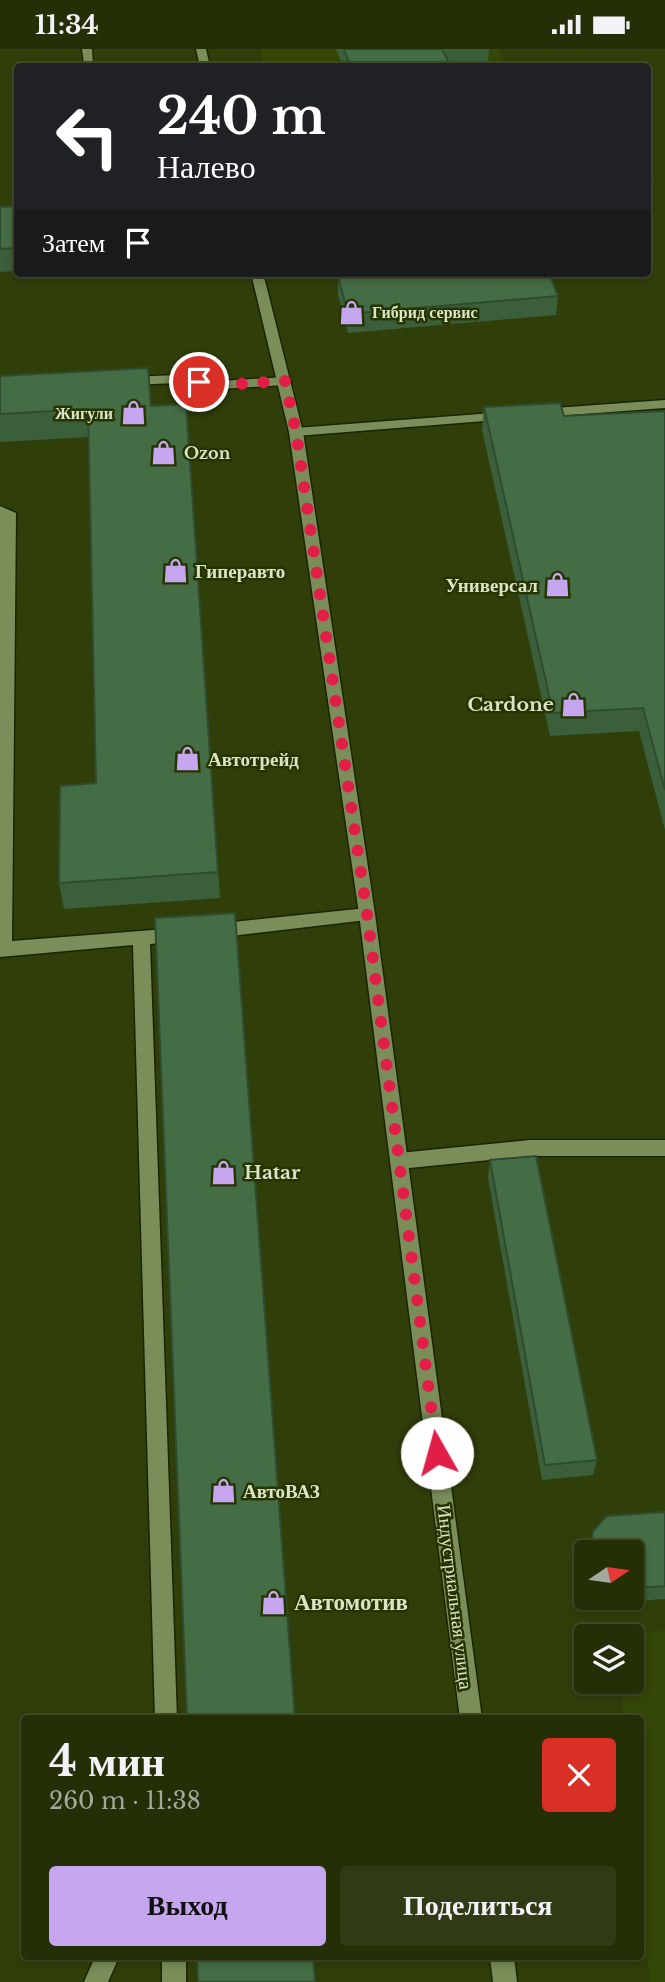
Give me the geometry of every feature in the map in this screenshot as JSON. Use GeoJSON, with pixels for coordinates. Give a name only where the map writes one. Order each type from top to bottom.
{"type":"FeatureCollection","features":[{"type":"Feature","properties":{"kind":"main road","name":"Индустриальная улица"},"geometry":{"type":"LineString","coordinates":[[258,277],[296,432],[367,914],[470,1715]]}},
{"type":"Feature","properties":{"kind":"main road"},"geometry":{"type":"LineString","coordinates":[[109,382],[178,379],[220,385],[285,381]]}},
{"type":"Feature","properties":{"kind":"main road"},"geometry":{"type":"LineString","coordinates":[[296,432],[665,404]]}},
{"type":"Feature","properties":{"kind":"main road"},"geometry":{"type":"LineString","coordinates":[[0,510],[9,513],[1,949],[141,940],[367,914]]}},
{"type":"Feature","properties":{"kind":"main road"},"geometry":{"type":"LineString","coordinates":[[141,940],[166,1715]]}},
{"type":"Feature","properties":{"kind":"main road"},"geometry":{"type":"LineString","coordinates":[[399,1161],[530,1148],[665,1148]]}},
{"type":"Feature","properties":{"kind":"main road"},"geometry":{"type":"LineString","coordinates":[[96,1982],[106,1960]]}},
{"type":"Feature","properties":{"kind":"main road"},"geometry":{"type":"LineString","coordinates":[[174,1960],[174,1982]]}},
{"type":"Feature","properties":{"kind":"main road"},"geometry":{"type":"LineString","coordinates":[[502,1960],[505,1982]]}},
{"type":"Feature","properties":{"kind":"shaded area"},"geometry":{"type":"Polygon","coordinates":[[[260,49],[498,49],[505,63],[263,63],[260,49]]]}},
{"type":"Feature","properties":{"kind":"shaded area"},"geometry":{"type":"Polygon","coordinates":[[[665,1631],[665,1982],[650,1982],[644,1926],[644,1715],[624,1715],[622,1694],[644,1694],[644,1632],[665,1631]]]}},
{"type":"Feature","properties":{"kind":"building"},"geometry":{"type":"Polygon","coordinates":[[[344,49],[442,49],[449,63],[349,63],[344,49]]]}},
{"type":"Feature","properties":{"kind":"building"},"geometry":{"type":"Polygon","coordinates":[[[14,206],[14,248],[0,249],[0,207],[14,206]]]}},
{"type":"Feature","properties":{"kind":"building"},"geometry":{"type":"Polygon","coordinates":[[[338,277],[551,277],[558,296],[348,314],[338,277]]]}},
{"type":"Feature","properties":{"kind":"building"},"geometry":{"type":"Polygon","coordinates":[[[148,368],[151,406],[186,404],[218,872],[59,883],[60,786],[96,783],[88,409],[0,414],[0,376],[148,368]]]}},
{"type":"Feature","properties":{"kind":"building"},"geometry":{"type":"Polygon","coordinates":[[[560,403],[564,416],[665,411],[665,790],[643,708],[553,713],[484,407],[560,403]]]}},
{"type":"Feature","properties":{"kind":"building"},"geometry":{"type":"Polygon","coordinates":[[[235,913],[295,1715],[187,1715],[155,918],[235,913]]]}},
{"type":"Feature","properties":{"kind":"building"},"geometry":{"type":"Polygon","coordinates":[[[536,1156],[597,1460],[545,1465],[490,1160],[536,1156]]]}},
{"type":"Feature","properties":{"kind":"building"},"geometry":{"type":"Polygon","coordinates":[[[665,1512],[665,1586],[644,1587],[644,1540],[592,1540],[593,1531],[607,1516],[665,1512]]]}},
{"type":"Feature","properties":{"kind":"building"},"geometry":{"type":"Polygon","coordinates":[[[197,1960],[313,1960],[315,1982],[198,1982],[197,1960]]]}},
{"type":"Feature","properties":{"kind":"place","name":"Гибрид сервис"},"geometry":{"type":"Point","coordinates":[352,312]}},
{"type":"Feature","properties":{"kind":"place","name":"Жигули"},"geometry":{"type":"Point","coordinates":[133,413]}},
{"type":"Feature","properties":{"kind":"place","name":"Ozon"},"geometry":{"type":"Point","coordinates":[164,453]}},
{"type":"Feature","properties":{"kind":"place","name":"Гиперавто"},"geometry":{"type":"Point","coordinates":[175,571]}},
{"type":"Feature","properties":{"kind":"place","name":"Универсал"},"geometry":{"type":"Point","coordinates":[558,585]}},
{"type":"Feature","properties":{"kind":"place","name":"Cardone"},"geometry":{"type":"Point","coordinates":[574,704]}},
{"type":"Feature","properties":{"kind":"place","name":"Автотрейд"},"geometry":{"type":"Point","coordinates":[188,759]}},
{"type":"Feature","properties":{"kind":"place","name":"Hatar"},"geometry":{"type":"Point","coordinates":[224,1172]}},
{"type":"Feature","properties":{"kind":"place","name":"АвтоВАЗ"},"geometry":{"type":"Point","coordinates":[223,1491]}},
{"type":"Feature","properties":{"kind":"place","name":"Автомотив"},"geometry":{"type":"Point","coordinates":[274,1602]}},
{"type":"Feature","properties":{"kind":"route"},"geometry":{"type":"LineString","coordinates":[[199,382],[220,385],[285,381],[296,432],[367,914],[437,1453]]}}]}
